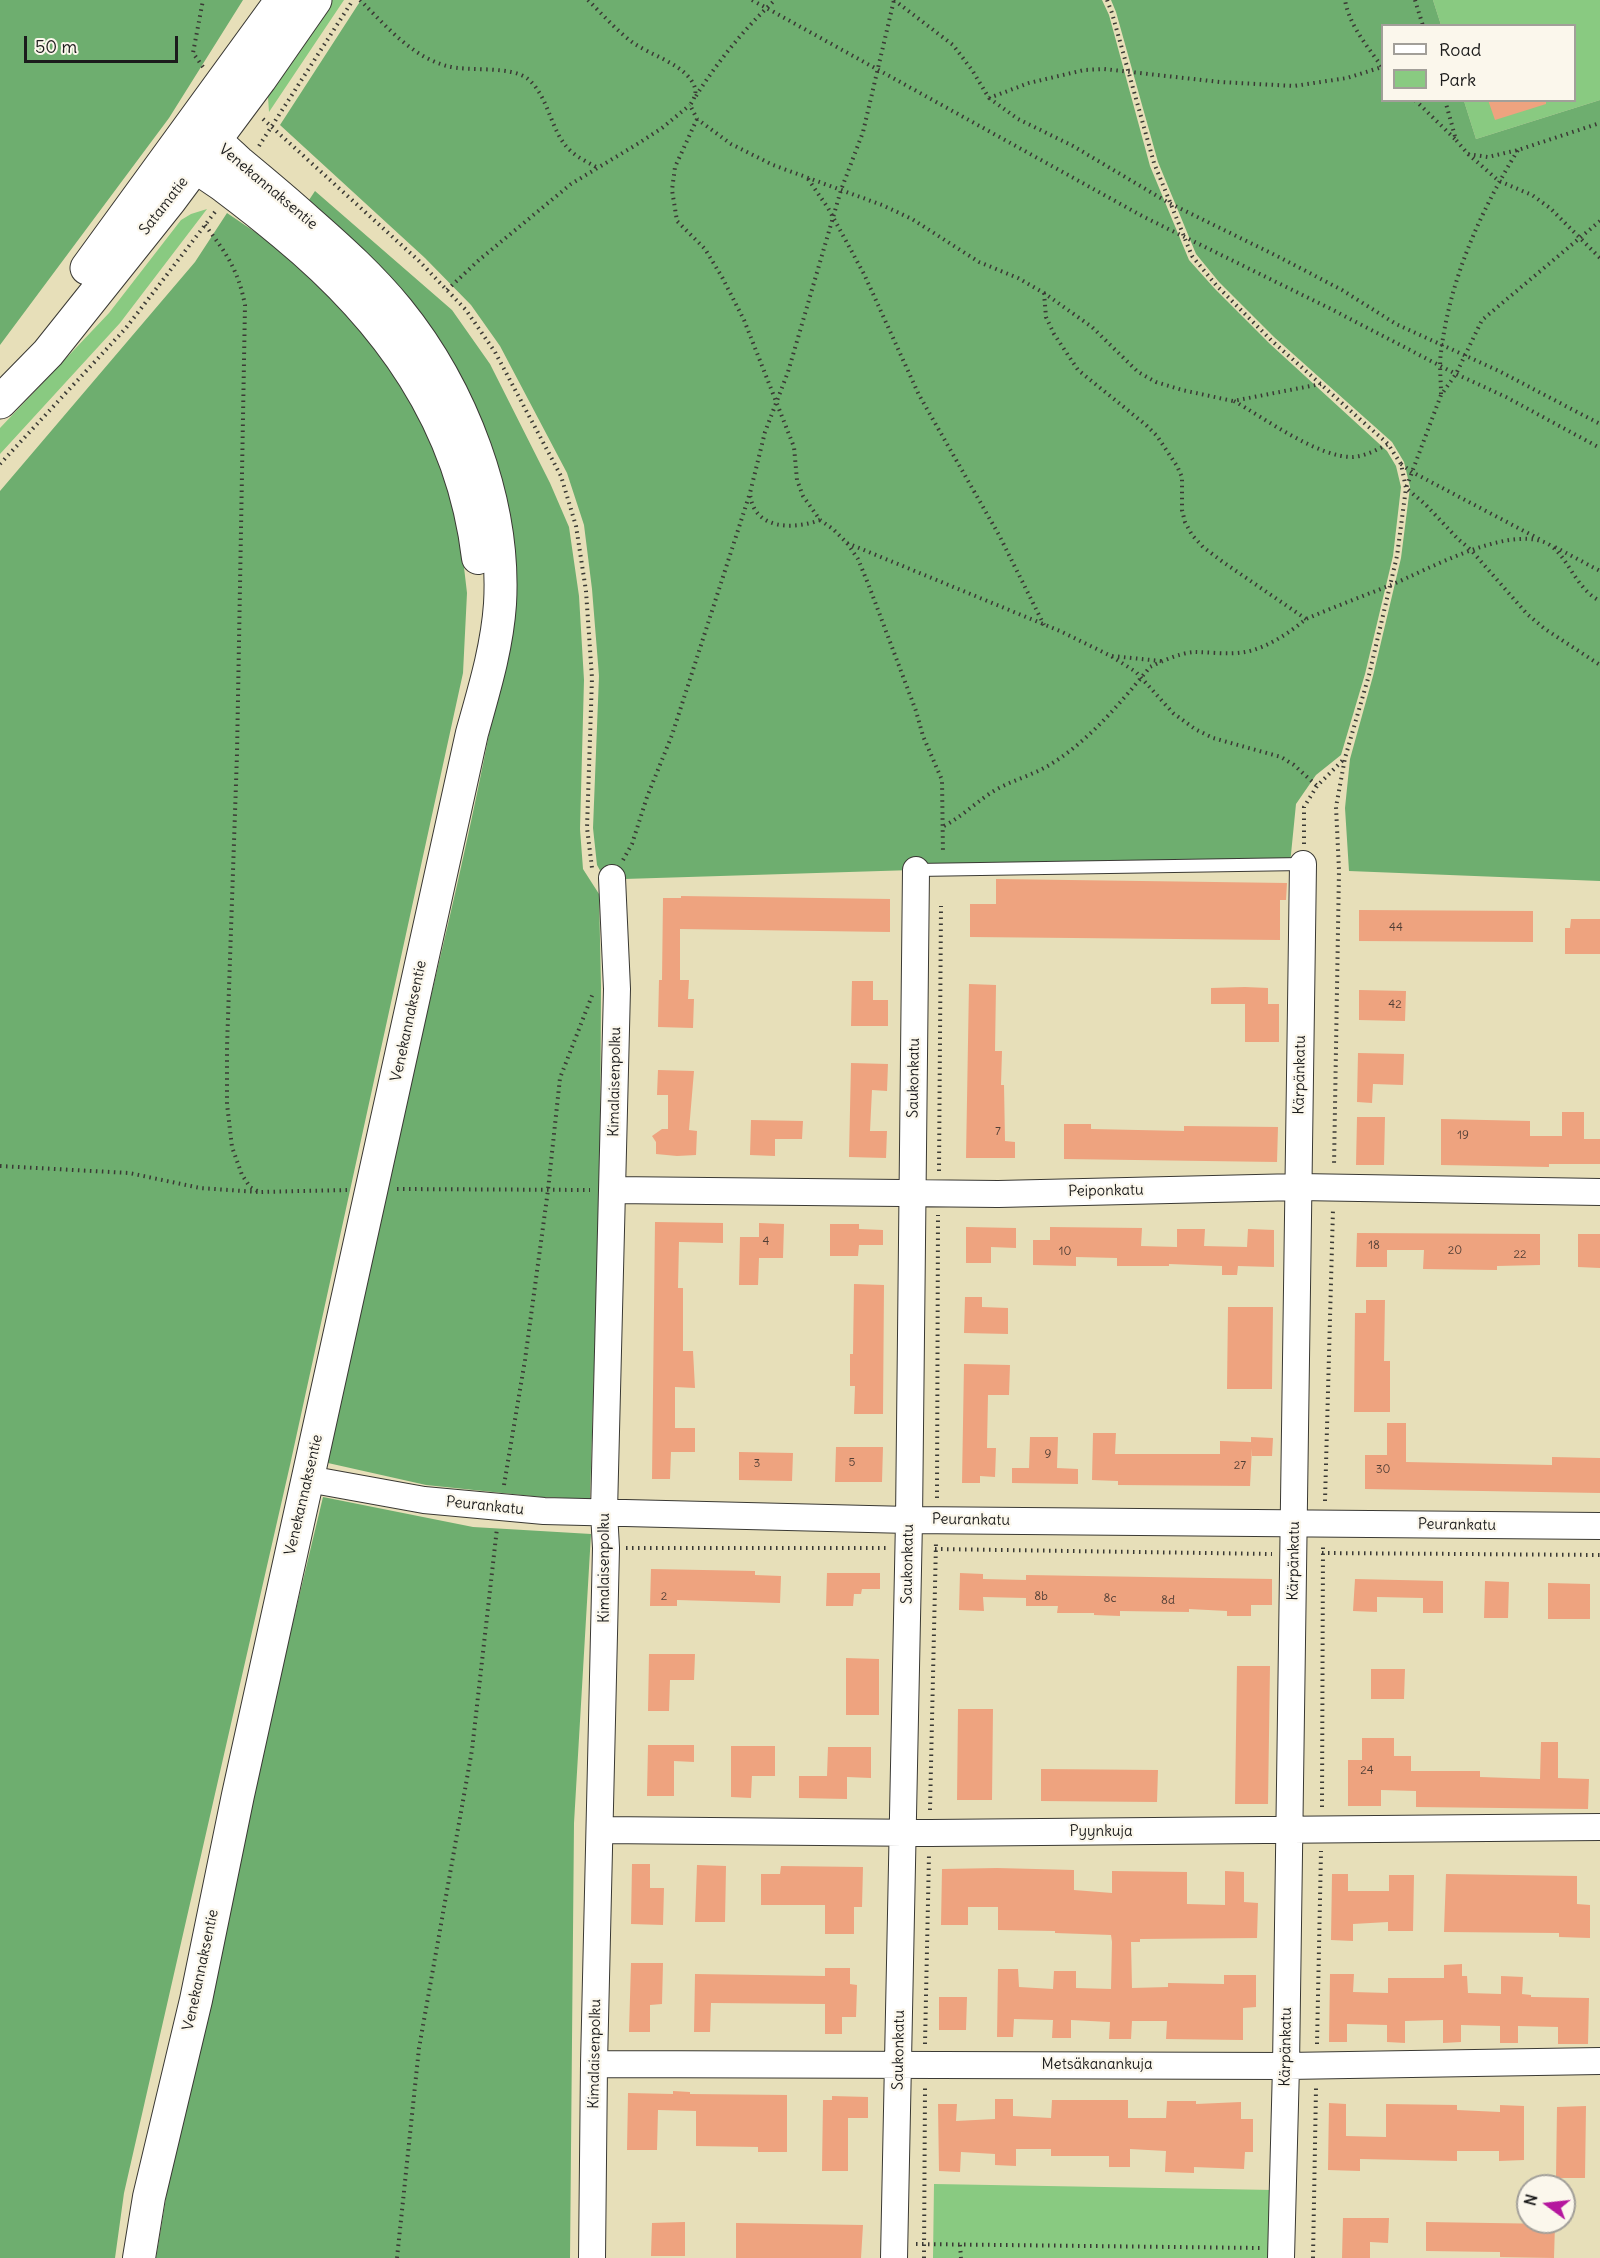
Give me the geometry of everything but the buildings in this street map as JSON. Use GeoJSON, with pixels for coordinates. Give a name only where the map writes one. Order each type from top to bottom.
{"type":"FeatureCollection","features":[{"type":"Feature","properties":{"kind":"main road","name":"Satamatie"},"geometry":{"type":"LineString","coordinates":[[0,402],[48,353],[198,147],[282,0]]}},
{"type":"Feature","properties":{"kind":"main road","name":"Satamatie"},"geometry":{"type":"LineString","coordinates":[[0,395],[35,339],[198,147],[315,0]]}},
{"type":"Feature","properties":{"kind":"street","name":"Venekannaksentie"},"geometry":{"type":"LineString","coordinates":[[139,2258],[149,2197],[196,2000],[238,1795],[472,733],[480,655],[480,577],[467,500],[444,434],[406,364],[348,291],[271,223],[198,147]]}},
{"type":"Feature","properties":{"kind":"street","name":"Kärpänkatu"},"geometry":{"type":"LineString","coordinates":[[1281,2253],[1290,1831],[1303,864]]}},
{"type":"Feature","properties":{"kind":"street","name":"Saukonkatu"},"geometry":{"type":"LineString","coordinates":[[895,2251],[909,1548],[916,870]]}},
{"type":"Feature","properties":{"kind":"street","name":"Kimalaisenpolku"},"geometry":{"type":"LineString","coordinates":[[592,2258],[594,2064],[606,1548],[604,1512],[617,989],[612,878]]}},
{"type":"Feature","properties":{"kind":"street","name":"Peiponkatu"},"geometry":{"type":"LineString","coordinates":[[612,1190],[939,1193],[1299,1187],[1600,1192]]}},
{"type":"Feature","properties":{"kind":"street","name":"Peurankatu"},"geometry":{"type":"LineString","coordinates":[[308,1479],[424,1500],[544,1511],[909,1520],[1600,1526]]}},
{"type":"Feature","properties":{"kind":"street","name":"Pyynkuja"},"geometry":{"type":"LineString","coordinates":[[601,1830],[930,1833],[1600,1827]]}},
{"type":"Feature","properties":{"kind":"street","name":"Metsäkanankuja"},"geometry":{"type":"LineString","coordinates":[[594,2064],[925,2063],[1286,2066],[1600,2061]]}},
{"type":"Feature","properties":{"kind":"lane"},"geometry":{"type":"LineString","coordinates":[[916,870],[1303,864]]}},
{"type":"Feature","properties":{"kind":"path"},"geometry":{"type":"LineString","coordinates":[[193,53],[203,0]]}},
{"type":"Feature","properties":{"kind":"path"},"geometry":{"type":"LineString","coordinates":[[272,126],[353,0]]}},
{"type":"Feature","properties":{"kind":"path"},"geometry":{"type":"LineString","coordinates":[[360,0],[413,49],[430,60],[458,69],[510,72],[530,80],[549,111],[566,146],[596,167]]}},
{"type":"Feature","properties":{"kind":"path"},"geometry":{"type":"LineString","coordinates":[[588,0],[632,42],[683,72],[692,81],[696,89],[696,97]]}},
{"type":"Feature","properties":{"kind":"path"},"geometry":{"type":"LineString","coordinates":[[752,0],[1144,217],[1506,397],[1600,448]]}},
{"type":"Feature","properties":{"kind":"path"},"geometry":{"type":"LineString","coordinates":[[447,290],[479,260],[571,184],[596,167],[639,144],[690,105],[711,72],[767,7],[776,0]]}},
{"type":"Feature","properties":{"kind":"path"},"geometry":{"type":"LineString","coordinates":[[612,878],[632,844],[647,797],[672,735],[750,493],[765,432],[777,402],[841,190],[864,132],[876,70],[894,0],[953,45],[989,98],[1017,118],[1073,146],[1169,202],[1321,279],[1396,324],[1498,371],[1600,424]]}},
{"type":"Feature","properties":{"kind":"path"},"geometry":{"type":"LineString","coordinates":[[1107,0],[1154,163],[1192,256],[1216,285],[1271,340],[1388,444],[1401,464],[1412,472],[1600,571]]}},
{"type":"Feature","properties":{"kind":"path"},"geometry":{"type":"LineString","coordinates":[[1346,0],[1347,10],[1365,44],[1381,64]]}},
{"type":"Feature","properties":{"kind":"path"},"geometry":{"type":"LineString","coordinates":[[1415,0],[1422,24]]}},
{"type":"Feature","properties":{"kind":"path"},"geometry":{"type":"LineString","coordinates":[[989,98],[1029,83],[1084,69],[1128,71],[1220,82],[1294,86],[1339,80],[1381,68]]}},
{"type":"Feature","properties":{"kind":"path"},"geometry":{"type":"LineString","coordinates":[[1417,102],[1468,154],[1499,181],[1532,195],[1550,208],[1600,258]]}},
{"type":"Feature","properties":{"kind":"path"},"geometry":{"type":"LineString","coordinates":[[1446,102],[1456,140]]}},
{"type":"Feature","properties":{"kind":"path"},"geometry":{"type":"LineString","coordinates":[[690,105],[697,119],[731,144],[773,165],[912,219],[979,262],[1018,278],[1044,293],[1092,327],[1138,372],[1156,382],[1182,390],[1233,400],[1321,450],[1342,456],[1355,457],[1367,454],[1388,444]]}},
{"type":"Feature","properties":{"kind":"path"},"geometry":{"type":"LineString","coordinates":[[697,119],[675,167],[672,190],[677,221],[705,249],[744,320],[794,447],[797,480],[803,496],[820,520],[847,543],[858,559],[916,711],[923,736],[942,780],[944,826],[942,860]]}},
{"type":"Feature","properties":{"kind":"path"},"geometry":{"type":"LineString","coordinates":[[1468,154],[1488,157],[1518,150],[1600,123]]}},
{"type":"Feature","properties":{"kind":"path"},"geometry":{"type":"LineString","coordinates":[[1442,395],[1442,345],[1450,300],[1460,268],[1499,181],[1518,150]]}},
{"type":"Feature","properties":{"kind":"path"},"geometry":{"type":"LineString","coordinates":[[807,179],[833,218],[864,274],[919,395],[999,535],[1044,625]]}},
{"type":"Feature","properties":{"kind":"path"},"geometry":{"type":"LineString","coordinates":[[0,464],[126,328],[219,207]]}},
{"type":"Feature","properties":{"kind":"path"},"geometry":{"type":"LineString","coordinates":[[1313,2258],[1322,1831],[1323,1552],[1339,870],[1336,807],[1345,758],[1369,675],[1397,556],[1406,488],[1442,395],[1456,374],[1482,320],[1600,221]]}},
{"type":"Feature","properties":{"kind":"path"},"geometry":{"type":"LineString","coordinates":[[205,225],[231,259],[241,284],[245,305],[237,754],[227,1104],[232,1148],[242,1174],[250,1186],[259,1192]]}},
{"type":"Feature","properties":{"kind":"path"},"geometry":{"type":"LineString","coordinates":[[1044,293],[1046,317],[1053,334],[1078,370],[1146,425],[1157,436],[1177,466],[1182,477],[1182,510],[1192,535],[1222,562],[1306,619]]}},
{"type":"Feature","properties":{"kind":"path"},"geometry":{"type":"LineString","coordinates":[[1233,400],[1321,384]]}},
{"type":"Feature","properties":{"kind":"path"},"geometry":{"type":"LineString","coordinates":[[1401,464],[1406,488],[1471,550],[1527,614],[1600,666]]}},
{"type":"Feature","properties":{"kind":"path"},"geometry":{"type":"LineString","coordinates":[[750,493],[751,502],[758,512],[768,521],[780,526],[794,527],[820,520]]}},
{"type":"Feature","properties":{"kind":"path"},"geometry":{"type":"LineString","coordinates":[[944,826],[959,818],[989,793],[1035,774],[1053,763],[1095,729],[1150,667],[1191,652],[1244,652],[1261,648],[1294,629],[1306,619],[1471,550],[1503,541],[1528,539],[1544,542],[1556,549],[1586,593],[1600,601]]}},
{"type":"Feature","properties":{"kind":"path"},"geometry":{"type":"LineString","coordinates":[[847,543],[1044,625],[1111,656],[1141,678],[1173,712],[1195,729],[1213,738],[1281,757],[1294,765],[1317,786]]}},
{"type":"Feature","properties":{"kind":"path"},"geometry":{"type":"LineString","coordinates":[[1111,656],[1161,662]]}},
{"type":"Feature","properties":{"kind":"path"},"geometry":{"type":"LineString","coordinates":[[1303,864],[1304,807],[1317,786],[1345,758]]}},
{"type":"Feature","properties":{"kind":"path"},"geometry":{"type":"LineString","coordinates":[[924,2258],[925,2063],[937,1520],[941,904]]}},
{"type":"Feature","properties":{"kind":"path"},"geometry":{"type":"LineString","coordinates":[[396,2258],[419,2048],[472,1750],[500,1507],[525,1360],[548,1190],[560,1078],[594,991]]}},
{"type":"Feature","properties":{"kind":"path"},"geometry":{"type":"LineString","coordinates":[[0,1166],[129,1173],[200,1188],[272,1193],[373,1189],[612,1190]]}},
{"type":"Feature","properties":{"kind":"path"},"geometry":{"type":"LineString","coordinates":[[606,1548],[909,1548],[1294,1554],[1323,1552],[1600,1555]]}},
{"type":"Feature","properties":{"kind":"path"},"geometry":{"type":"LineString","coordinates":[[895,2251],[924,2244],[1281,2253]]}},
{"type":"Feature","properties":{"kind":"path"},"geometry":{"type":"LineString","coordinates":[[960,2245],[961,2258]]}},
{"type":"Feature","properties":{"kind":"green space"},"geometry":{"type":"Polygon","coordinates":[[[0,0],[243,0],[169,118],[0,345],[0,0]]]}},
{"type":"Feature","properties":{"kind":"green space"},"geometry":{"type":"Polygon","coordinates":[[[328,0],[344,0],[269,112],[268,97],[328,0]]]}},
{"type":"Feature","properties":{"kind":"green space"},"geometry":{"type":"Polygon","coordinates":[[[361,0],[1102,0],[1109,15],[1150,166],[1189,260],[1270,344],[1387,451],[1396,466],[1401,487],[1393,556],[1365,674],[1341,755],[1316,775],[1296,804],[1290,864],[945,869],[624,879],[602,874],[597,865],[593,828],[599,676],[592,589],[584,525],[567,473],[500,346],[471,305],[425,258],[280,125],[361,0]]]}},
{"type":"Feature","properties":{"kind":"green space"},"geometry":{"type":"Polygon","coordinates":[[[1111,0],[1433,0],[1441,24],[1381,24],[1381,102],[1464,102],[1476,139],[1600,100],[1600,881],[1349,871],[1345,808],[1350,759],[1373,676],[1401,558],[1410,487],[1404,462],[1392,442],[1274,337],[1219,282],[1196,254],[1158,162],[1111,0]]]}},
{"type":"Feature","properties":{"kind":"green space"},"geometry":{"type":"Polygon","coordinates":[[[1433,0],[1600,0],[1600,100],[1476,139],[1464,102],[1576,102],[1576,24],[1441,24],[1433,0]]]}},
{"type":"Feature","properties":{"kind":"green space"},"geometry":{"type":"Polygon","coordinates":[[[315,191],[452,310],[490,364],[550,483],[569,527],[579,596],[584,680],[580,829],[583,869],[599,894],[601,986],[600,1178],[590,1499],[541,1497],[426,1485],[328,1463],[386,1187],[471,820],[509,621],[345,233],[309,200],[315,191]]]}},
{"type":"Feature","properties":{"kind":"green space"},"geometry":{"type":"Polygon","coordinates":[[[207,209],[120,323],[0,454],[0,428],[109,313],[181,220],[207,209]]]}},
{"type":"Feature","properties":{"kind":"green space"},"geometry":{"type":"Polygon","coordinates":[[[227,213],[307,267],[368,335],[442,459],[460,533],[467,593],[463,673],[290,1465],[124,2193],[115,2258],[0,2258],[0,491],[195,262],[227,213]]]}},
{"type":"Feature","properties":{"kind":"green space"},"geometry":{"type":"Polygon","coordinates":[[[323,1497],[473,1527],[591,1534],[574,1823],[570,2258],[156,2258],[174,2150],[263,1747],[323,1497]]]}},
{"type":"Feature","properties":{"kind":"green space"},"geometry":{"type":"Polygon","coordinates":[[[934,2184],[1274,2190],[1272,2258],[933,2258],[934,2184]]]}}]}
